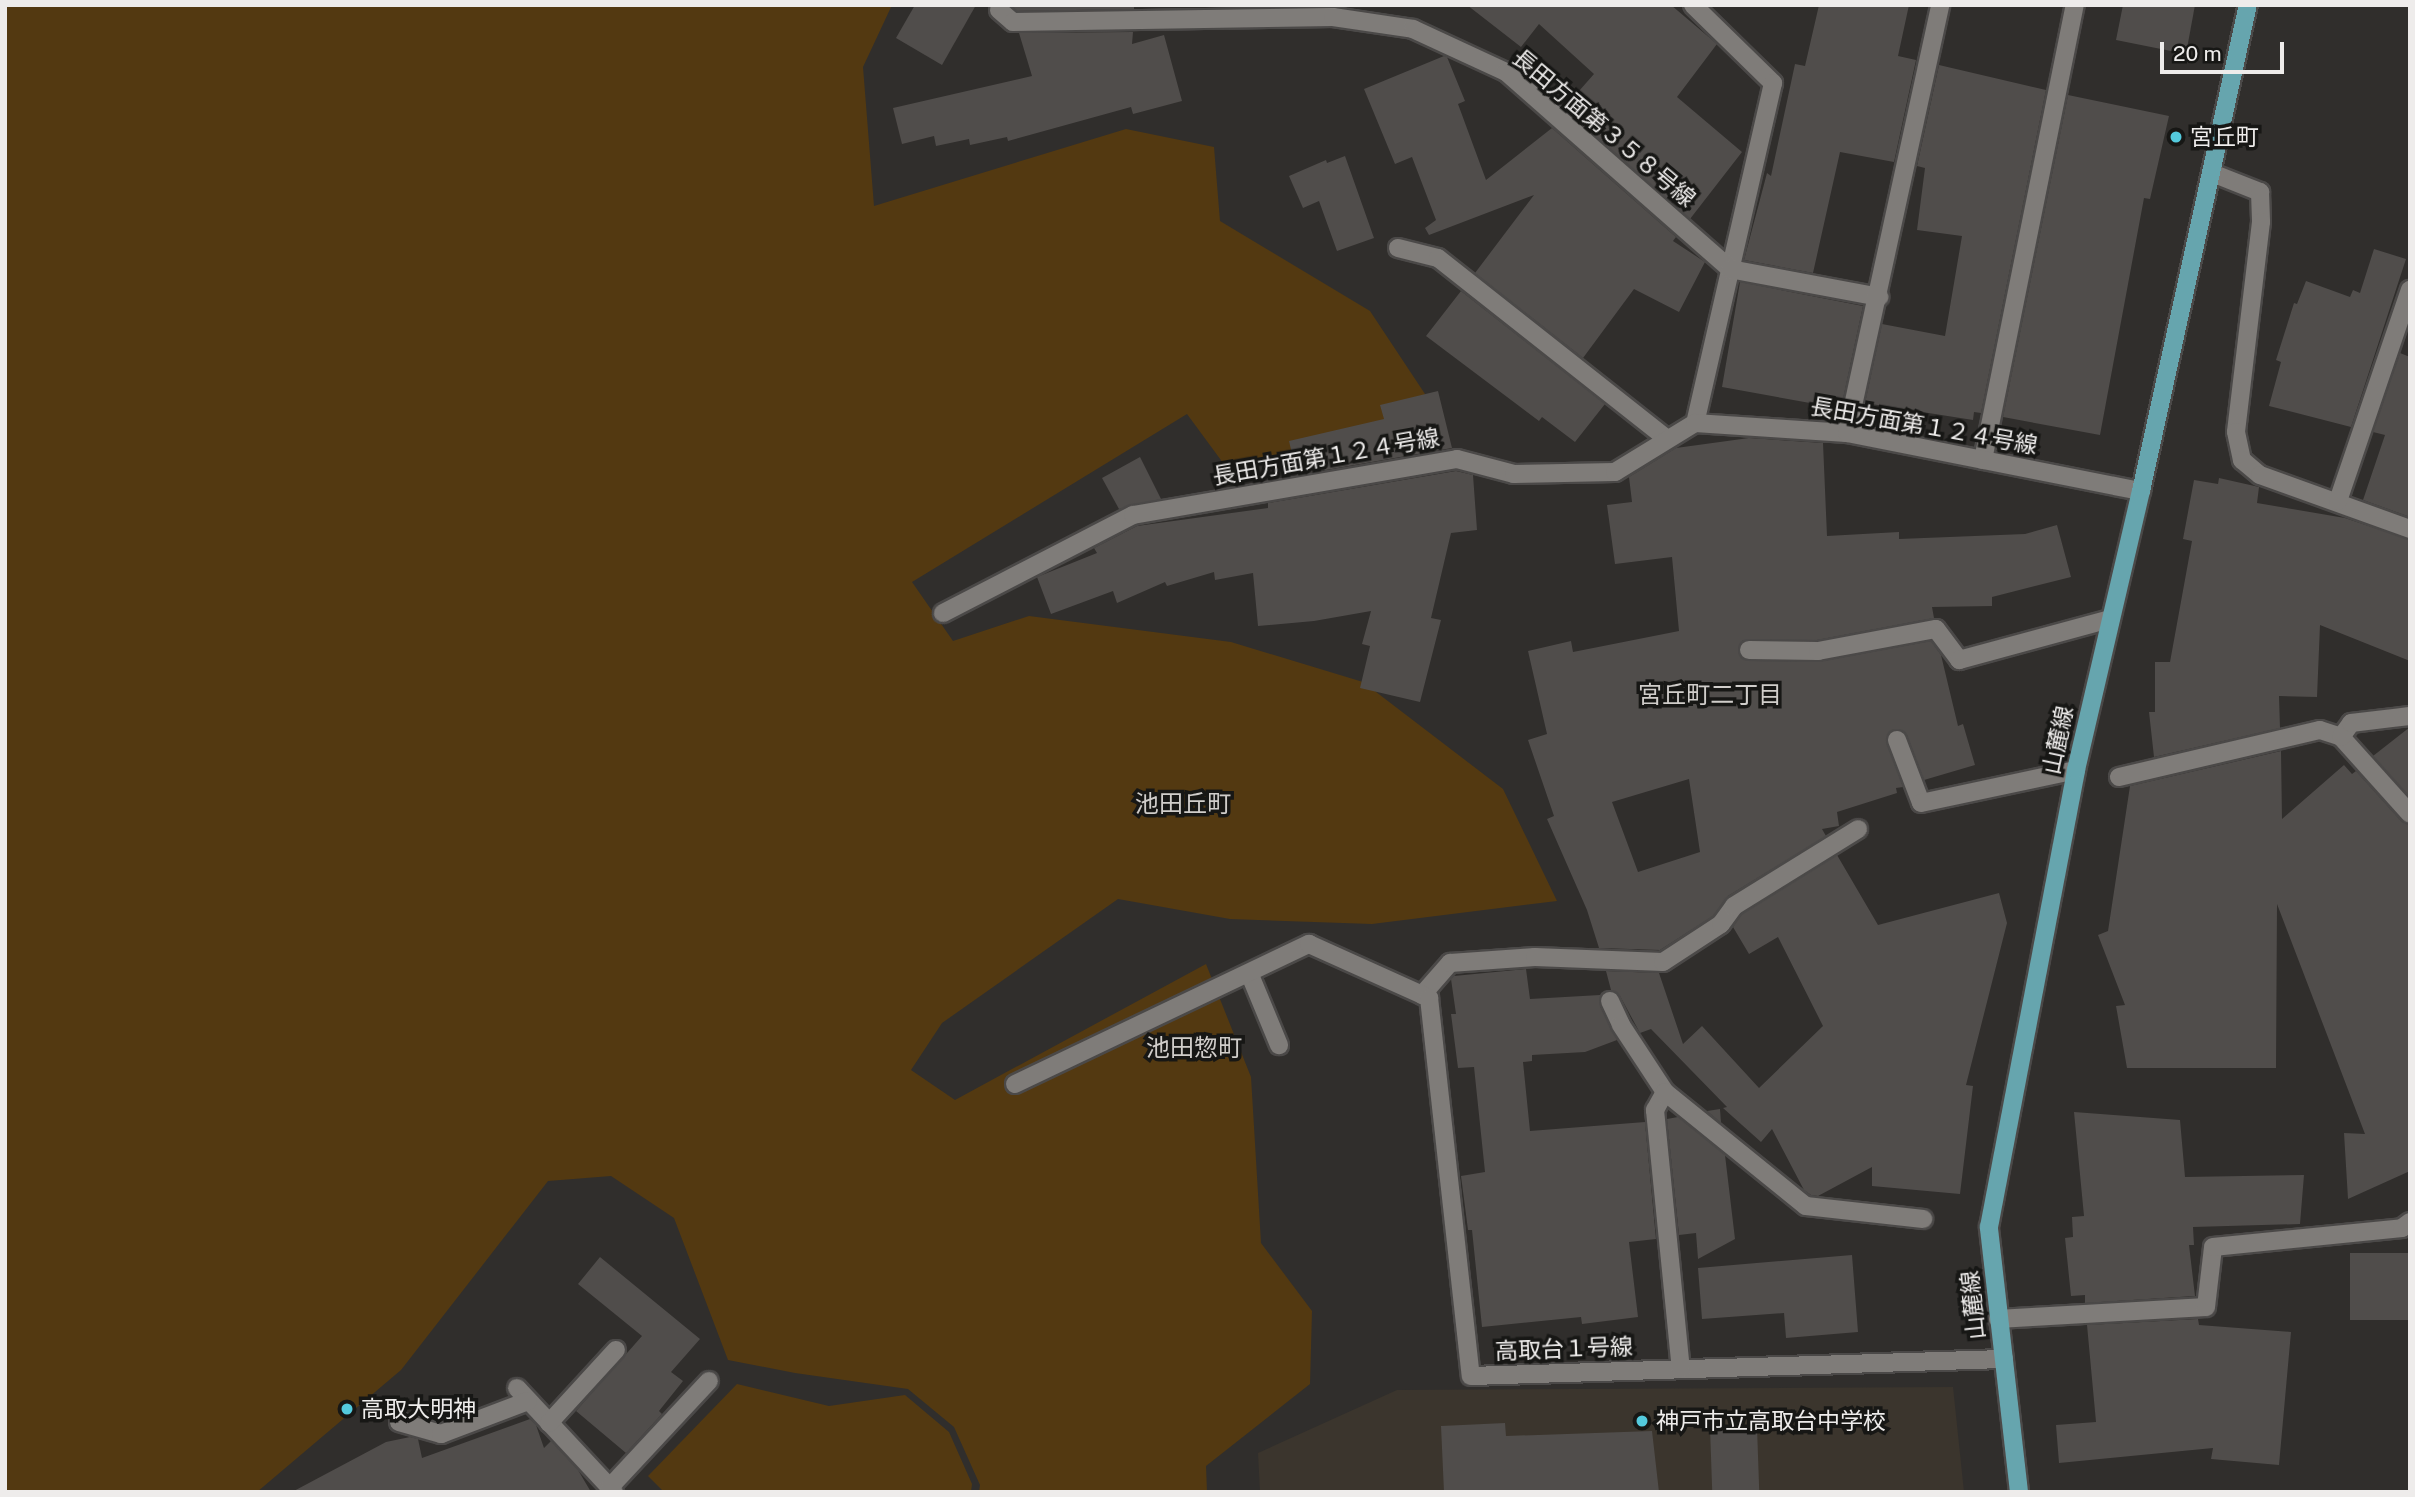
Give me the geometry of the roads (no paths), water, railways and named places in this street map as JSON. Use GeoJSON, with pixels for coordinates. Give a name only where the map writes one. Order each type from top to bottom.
{"type":"FeatureCollection","features":[{"type":"Feature","properties":{"kind":"main road","name":"山麓線"},"geometry":{"type":"LineString","coordinates":[[2019,1492],[1989,1227],[2076,770],[2141,491],[2248,5]]}},
{"type":"Feature","properties":{"kind":"street"},"geometry":{"type":"LineString","coordinates":[[1693,5],[1773,83],[1695,423]]}},
{"type":"Feature","properties":{"kind":"street"},"geometry":{"type":"LineString","coordinates":[[1847,433],[1879,297],[1940,5]]}},
{"type":"Feature","properties":{"kind":"street"},"geometry":{"type":"LineString","coordinates":[[1983,460],[2075,5]]}},
{"type":"Feature","properties":{"kind":"street","name":"長田方面第３５８号線"},"geometry":{"type":"LineString","coordinates":[[999,10],[1013,22],[1336,11],[1413,29],[1506,72],[1730,269]]}},
{"type":"Feature","properties":{"kind":"street"},"geometry":{"type":"LineString","coordinates":[[2212,173],[2260,192],[2261,222],[2236,432],[2242,460],[2260,475],[2410,529]]}},
{"type":"Feature","properties":{"kind":"street"},"geometry":{"type":"LineString","coordinates":[[1398,248],[1438,258],[1667,439]]}},
{"type":"Feature","properties":{"kind":"street"},"geometry":{"type":"LineString","coordinates":[[1730,269],[1879,297]]}},
{"type":"Feature","properties":{"kind":"street"},"geometry":{"type":"LineString","coordinates":[[2338,501],[2410,290]]}},
{"type":"Feature","properties":{"kind":"street","name":"長田方面第１２４号線"},"geometry":{"type":"LineString","coordinates":[[943,613],[1133,515],[1457,459],[1514,474],[1615,472],[1695,423],[1847,433],[2141,491]]}},
{"type":"Feature","properties":{"kind":"street"},"geometry":{"type":"LineString","coordinates":[[1749,650],[1818,652],[1936,629],[1959,660],[2110,619]]}},
{"type":"Feature","properties":{"kind":"street"},"geometry":{"type":"LineString","coordinates":[[2119,777],[2320,730],[2346,730],[2410,716]]}},
{"type":"Feature","properties":{"kind":"street"},"geometry":{"type":"LineString","coordinates":[[2346,730],[2410,814]]}},
{"type":"Feature","properties":{"kind":"street"},"geometry":{"type":"LineString","coordinates":[[1897,740],[1922,803],[2076,770]]}},
{"type":"Feature","properties":{"kind":"street"},"geometry":{"type":"LineString","coordinates":[[1015,1084],[1250,975],[1310,944],[1422,995],[1450,963],[1535,957],[1663,962],[1721,923],[1734,906],[1858,829]]}},
{"type":"Feature","properties":{"kind":"street"},"geometry":{"type":"LineString","coordinates":[[1250,975],[1279,1045]]}},
{"type":"Feature","properties":{"kind":"street","name":"高取台１号線"},"geometry":{"type":"LineString","coordinates":[[1422,995],[1429,998],[1471,1376],[2004,1359]]}},
{"type":"Feature","properties":{"kind":"street"},"geometry":{"type":"LineString","coordinates":[[1610,1001],[1621,1025],[1665,1092],[1806,1206],[1923,1219]]}},
{"type":"Feature","properties":{"kind":"street"},"geometry":{"type":"LineString","coordinates":[[1665,1092],[1655,1110],[1681,1369]]}},
{"type":"Feature","properties":{"kind":"street"},"geometry":{"type":"LineString","coordinates":[[1998,1319],[2206,1307],[2213,1247],[2402,1228],[2410,1222]]}},
{"type":"Feature","properties":{"kind":"street"},"geometry":{"type":"LineString","coordinates":[[549,1423],[616,1350]]}},
{"type":"Feature","properties":{"kind":"street"},"geometry":{"type":"LineString","coordinates":[[399,1422],[441,1434],[522,1395],[612,1490],[709,1381]]}},
{"type":"Feature","properties":{"kind":"place","name":"宮丘町"},"geometry":{"type":"Point","coordinates":[2176,137]}},
{"type":"Feature","properties":{"kind":"place","name":"高取大明神"},"geometry":{"type":"Point","coordinates":[347,1409]}},
{"type":"Feature","properties":{"kind":"place","name":"神戸市立高取台中学校"},"geometry":{"type":"Point","coordinates":[1642,1421]}},
{"type":"Feature","properties":{"kind":"district","name":"宮丘町二丁目"},"geometry":{"type":"Point","coordinates":[1710,695]}},
{"type":"Feature","properties":{"kind":"district","name":"池田丘町"},"geometry":{"type":"Point","coordinates":[1183,804]}},
{"type":"Feature","properties":{"kind":"district","name":"池田惣町"},"geometry":{"type":"Point","coordinates":[1194,1048]}}]}
